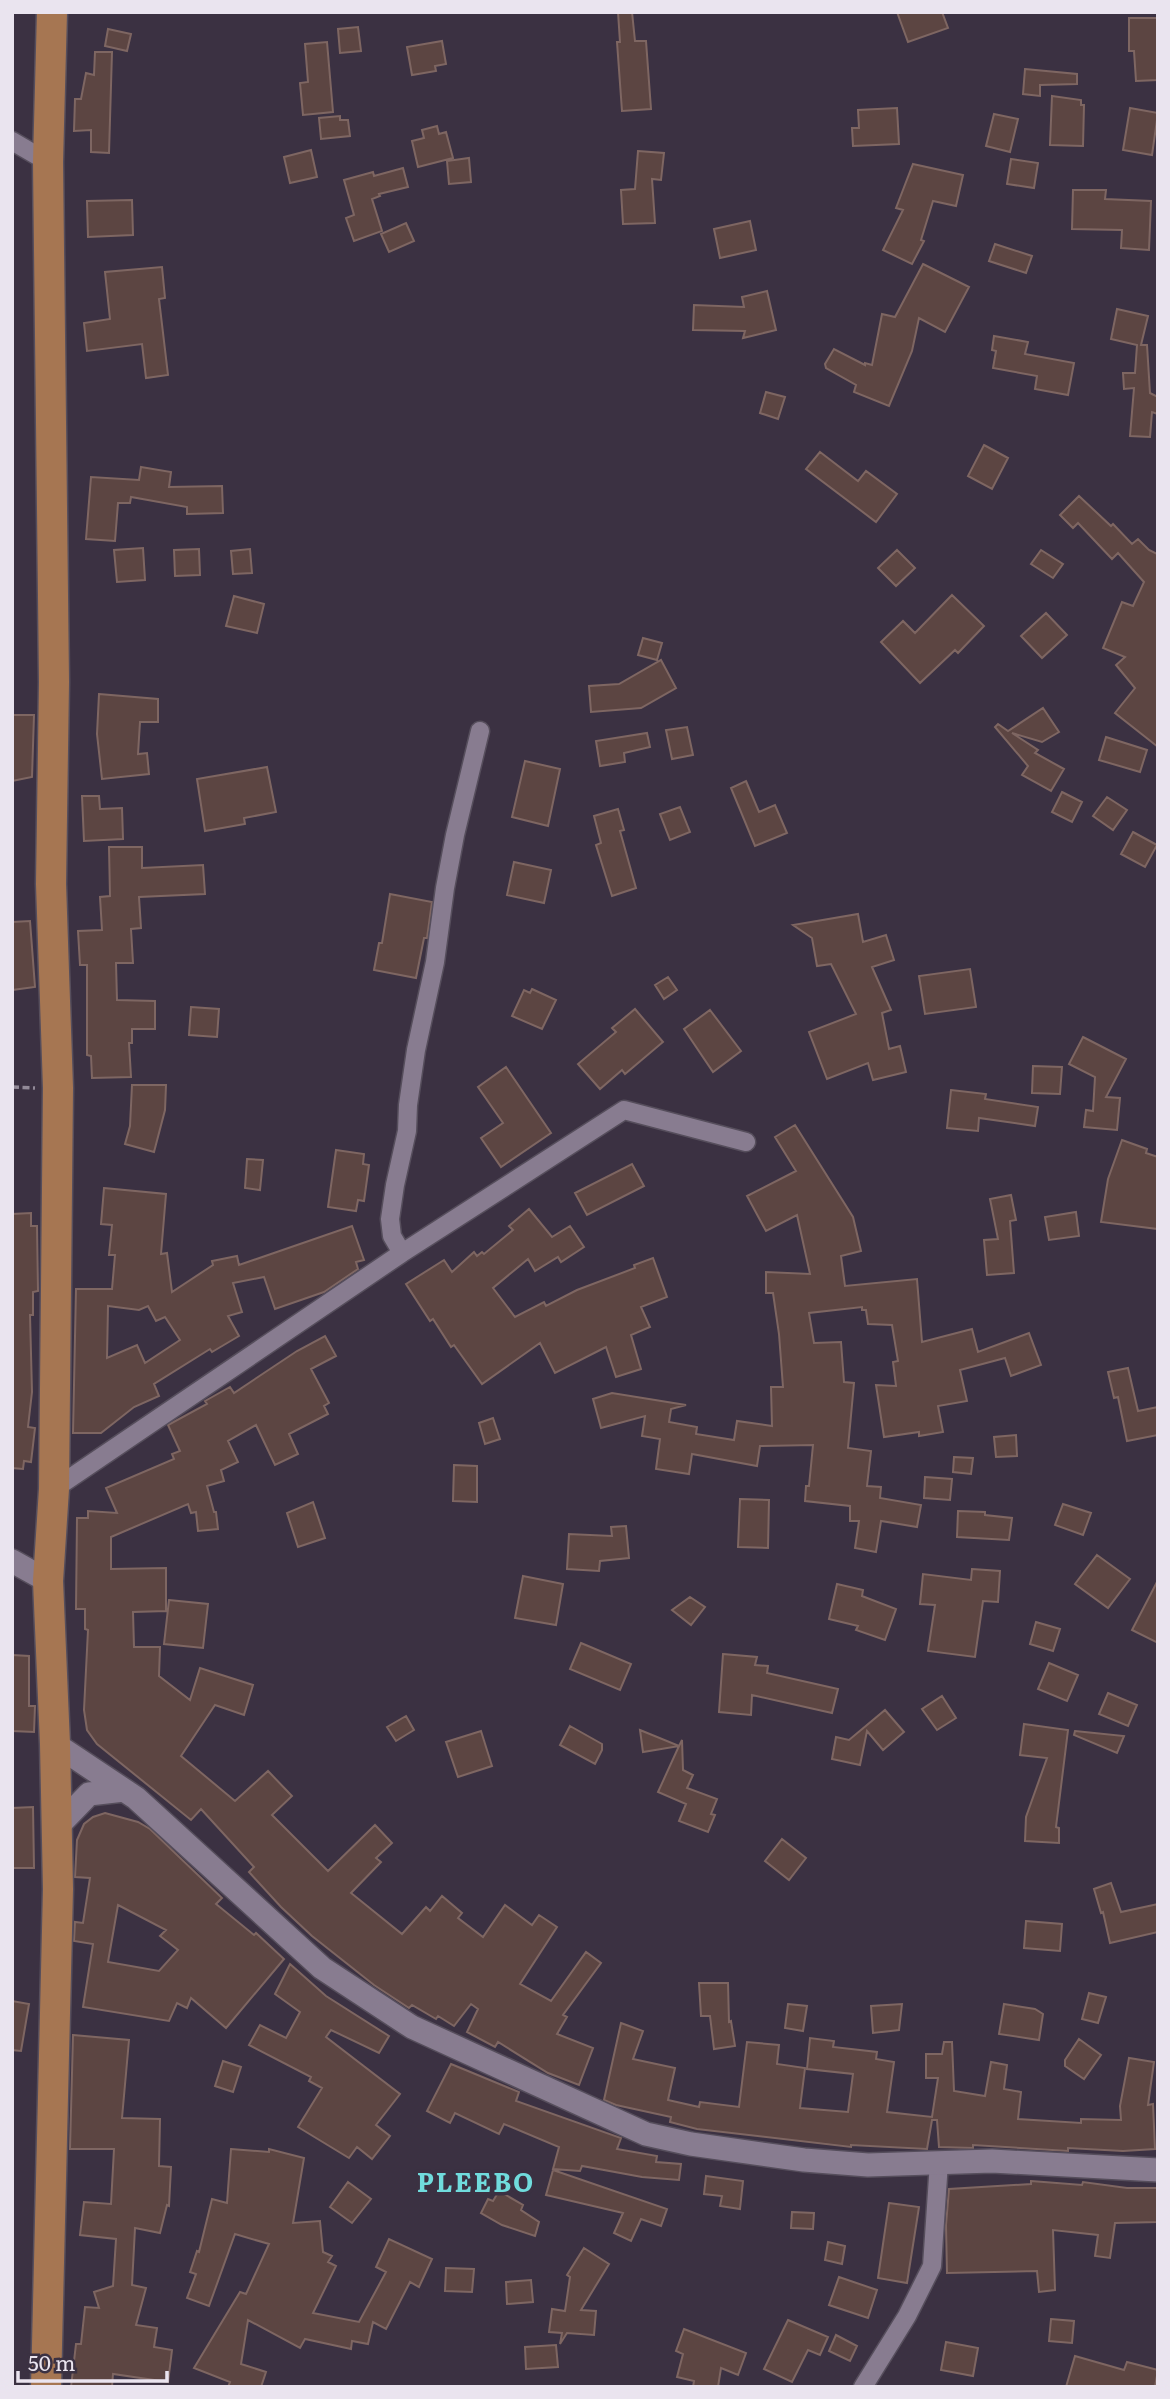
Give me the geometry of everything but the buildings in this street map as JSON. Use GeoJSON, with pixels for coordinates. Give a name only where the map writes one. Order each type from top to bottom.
{"type":"FeatureCollection","features":[{"type":"Feature","properties":{"kind":"highway"},"geometry":{"type":"LineString","coordinates":[[46,2387],[56,2034],[57,1827],[48,1581],[54,1489],[58,1088],[51,884],[54,682],[48,162],[52,12]]}},
{"type":"Feature","properties":{"kind":"street"},"geometry":{"type":"LineString","coordinates":[[12,141],[48,162]]}},
{"type":"Feature","properties":{"kind":"street"},"geometry":{"type":"LineString","coordinates":[[402,1254],[392,1236],[390,1219],[394,1185],[407,1131],[416,1050],[435,962],[444,888],[480,731]]}},
{"type":"Feature","properties":{"kind":"street"},"geometry":{"type":"LineString","coordinates":[[54,1489],[402,1254],[624,1110],[746,1142]]}},
{"type":"Feature","properties":{"kind":"street"},"geometry":{"type":"LineString","coordinates":[[12,1561],[48,1581]]}},
{"type":"Feature","properties":{"kind":"street"},"geometry":{"type":"LineString","coordinates":[[55,1744],[124,1790],[211,1865],[322,1968],[411,2027],[646,2134],[745,2153],[868,2165],[992,2161],[1158,2170]]}},
{"type":"Feature","properties":{"kind":"street"},"geometry":{"type":"LineString","coordinates":[[57,1827],[89,1794],[124,1790]]}},
{"type":"Feature","properties":{"kind":"street"},"geometry":{"type":"LineString","coordinates":[[863,2387],[907,2316],[932,2266],[939,2162]]}},
{"type":"Feature","properties":{"kind":"district","name":"PLEEBO"},"geometry":{"type":"Point","coordinates":[476,2180]}}]}
